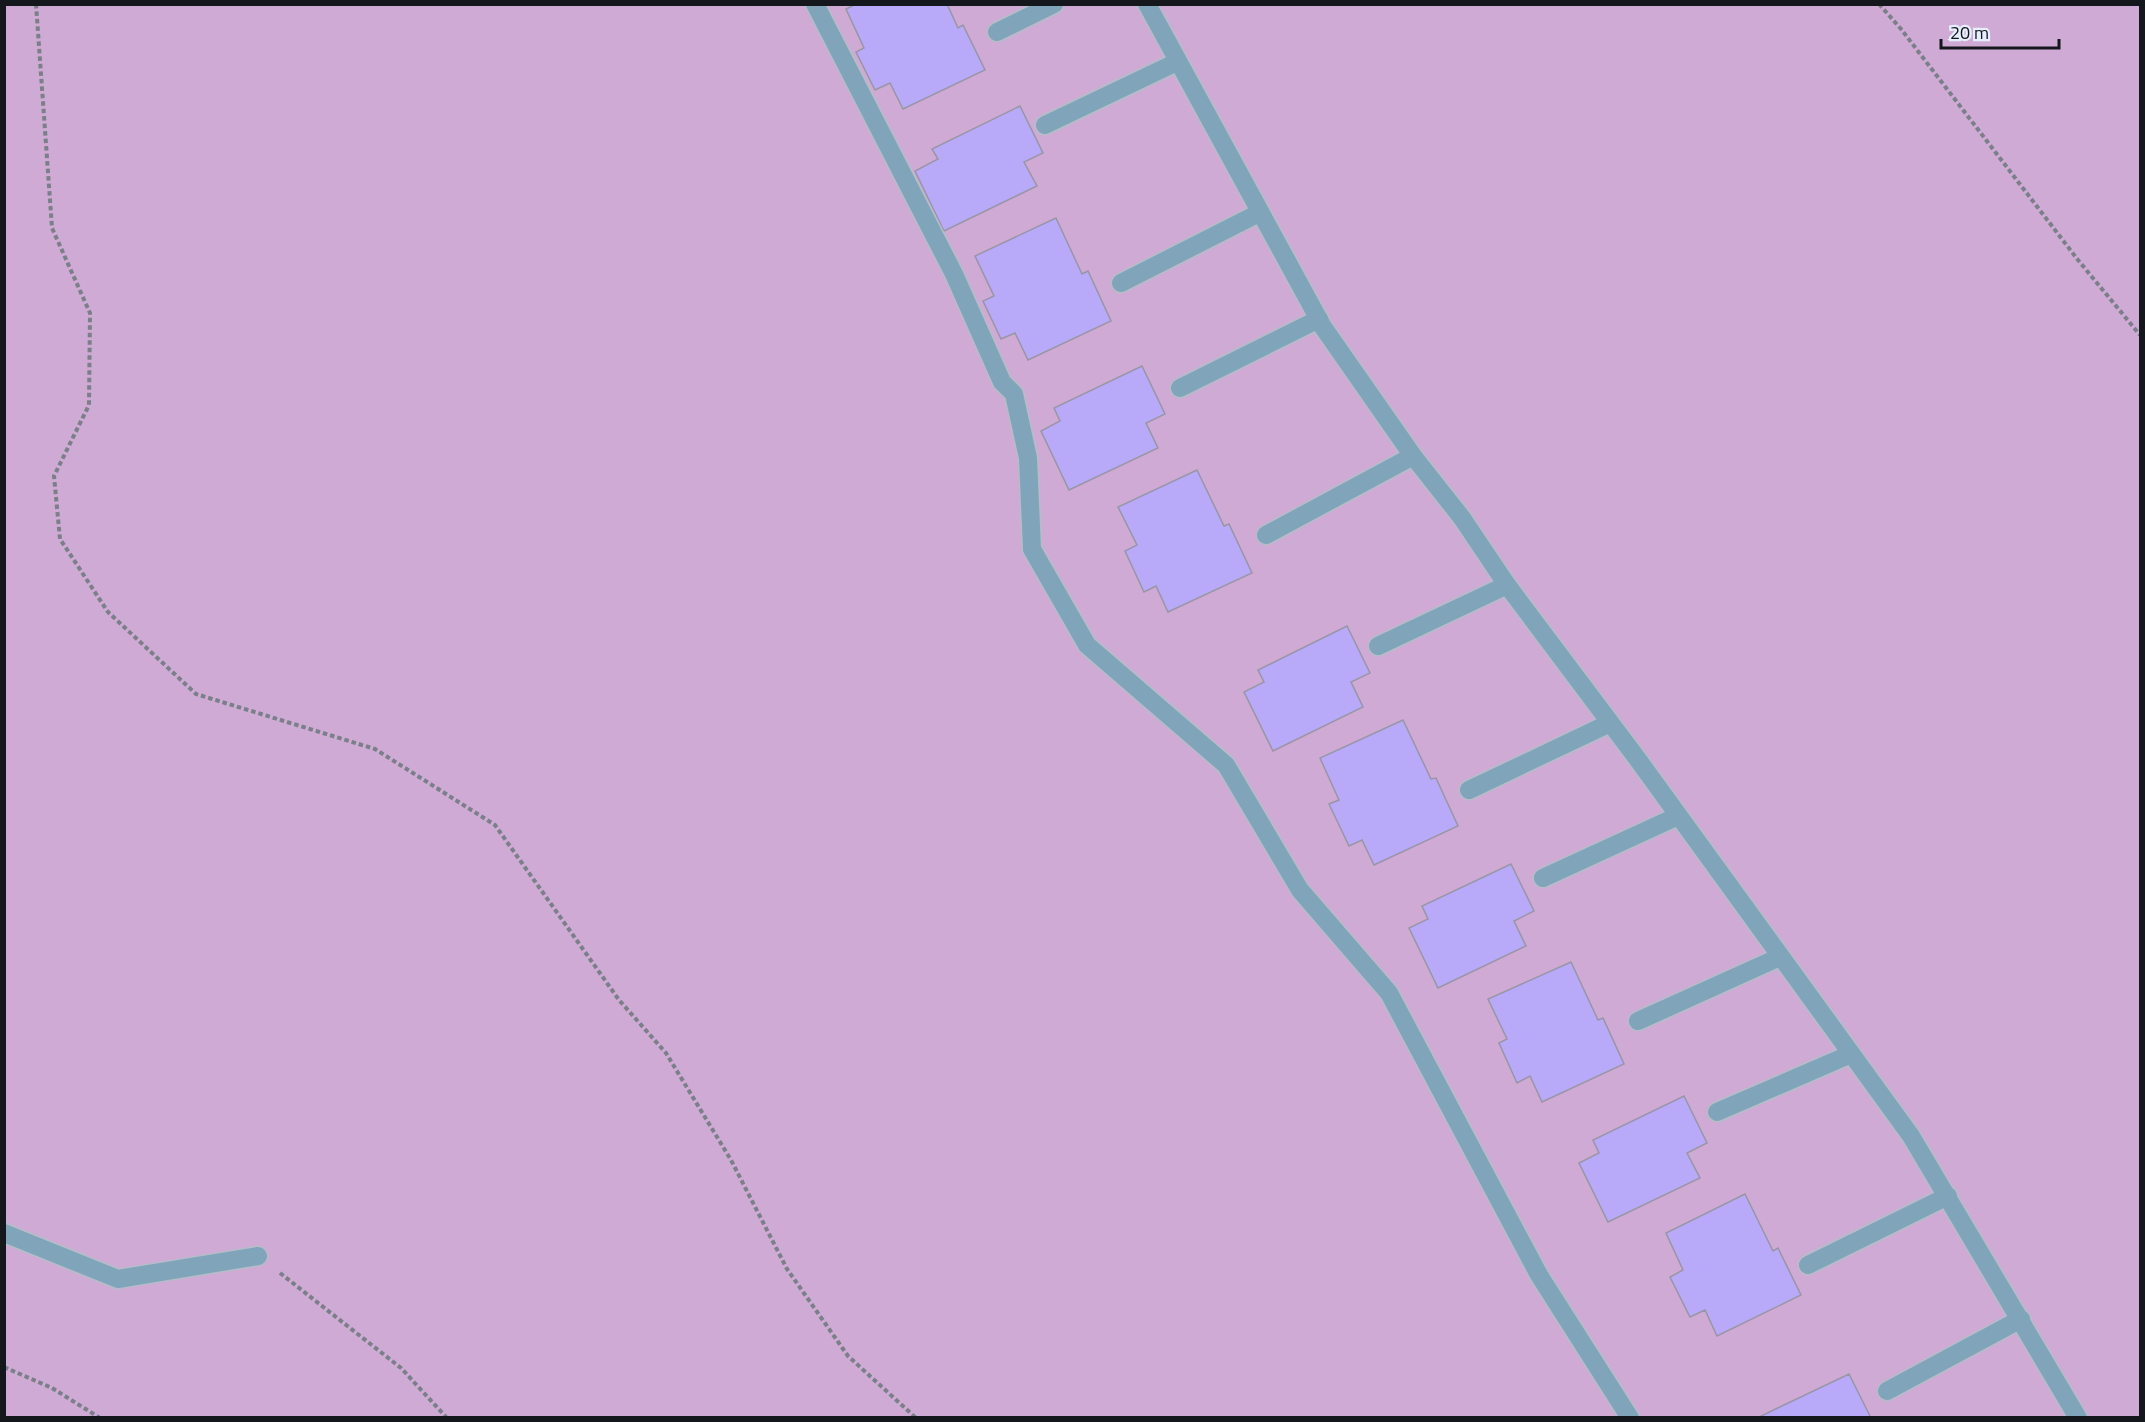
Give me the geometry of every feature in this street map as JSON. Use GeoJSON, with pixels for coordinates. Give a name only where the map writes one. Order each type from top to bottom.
{"type":"FeatureCollection","features":[{"type":"Feature","properties":{"kind":"street"},"geometry":{"type":"LineString","coordinates":[[815,4],[954,274],[1002,382],[1014,394],[1028,458],[1032,549],[1087,645],[1226,765],[1300,890],[1389,993],[1539,1275],[1630,1418]]}},
{"type":"Feature","properties":{"kind":"street"},"geometry":{"type":"LineString","coordinates":[[998,32],[1054,4]]}},
{"type":"Feature","properties":{"kind":"street"},"geometry":{"type":"LineString","coordinates":[[1147,4],[1318,319],[1413,456],[1462,518],[1507,585],[1911,1136],[2078,1418]]}},
{"type":"Feature","properties":{"kind":"street"},"geometry":{"type":"LineString","coordinates":[[1045,125],[1177,62]]}},
{"type":"Feature","properties":{"kind":"street"},"geometry":{"type":"LineString","coordinates":[[1121,283],[1259,213]]}},
{"type":"Feature","properties":{"kind":"street"},"geometry":{"type":"LineString","coordinates":[[1180,388],[1318,319]]}},
{"type":"Feature","properties":{"kind":"street"},"geometry":{"type":"LineString","coordinates":[[1266,535],[1413,456]]}},
{"type":"Feature","properties":{"kind":"street"},"geometry":{"type":"LineString","coordinates":[[1378,646],[1507,585]]}},
{"type":"Feature","properties":{"kind":"street"},"geometry":{"type":"LineString","coordinates":[[1469,790],[1610,723]]}},
{"type":"Feature","properties":{"kind":"street"},"geometry":{"type":"LineString","coordinates":[[1543,878],[1678,816]]}},
{"type":"Feature","properties":{"kind":"street"},"geometry":{"type":"LineString","coordinates":[[1638,1021],[1780,957]]}},
{"type":"Feature","properties":{"kind":"street"},"geometry":{"type":"LineString","coordinates":[[1717,1112],[1851,1054]]}},
{"type":"Feature","properties":{"kind":"street"},"geometry":{"type":"LineString","coordinates":[[1808,1265],[1948,1196]]}},
{"type":"Feature","properties":{"kind":"street"},"geometry":{"type":"LineString","coordinates":[[4,1233],[118,1279],[258,1256]]}},
{"type":"Feature","properties":{"kind":"street"},"geometry":{"type":"LineString","coordinates":[[1887,1392],[2021,1319]]}},
{"type":"Feature","properties":{"kind":"path"},"geometry":{"type":"LineString","coordinates":[[36,4],[52,228],[90,313],[89,405],[54,476],[60,539],[108,612],[196,694],[375,749],[495,825],[619,1000],[666,1053],[731,1160],[787,1269],[848,1356],[916,1418]]}},
{"type":"Feature","properties":{"kind":"path"},"geometry":{"type":"LineString","coordinates":[[1879,4],[2078,261],[2140,335]]}},
{"type":"Feature","properties":{"kind":"path"},"geometry":{"type":"LineString","coordinates":[[258,1256],[401,1368],[447,1418]]}},
{"type":"Feature","properties":{"kind":"path"},"geometry":{"type":"LineString","coordinates":[[4,1367],[52,1388],[100,1418]]}},
{"type":"Feature","properties":{"kind":"shaded area"},"geometry":{"type":"Polygon","coordinates":[[[5,5],[2140,5],[2140,1417],[5,1418],[5,5]]]}},
{"type":"Feature","properties":{"kind":"building"},"geometry":{"type":"Polygon","coordinates":[[[856,4],[947,4],[958,28],[963,25],[985,70],[903,109],[890,83],[875,90],[856,52],[864,48],[846,9],[856,4]]]}},
{"type":"Feature","properties":{"kind":"building"},"geometry":{"type":"Polygon","coordinates":[[[1020,106],[1043,153],[1024,162],[1037,186],[944,231],[915,171],[938,159],[932,149],[1020,106]]]}},
{"type":"Feature","properties":{"kind":"building"},"geometry":{"type":"Polygon","coordinates":[[[1056,218],[1082,274],[1088,271],[1111,321],[1028,360],[1015,333],[1001,339],[983,301],[994,296],[975,256],[1056,218]]]}},
{"type":"Feature","properties":{"kind":"building"},"geometry":{"type":"Polygon","coordinates":[[[1142,366],[1165,414],[1146,423],[1158,448],[1069,490],[1041,431],[1060,421],[1054,408],[1142,366]]]}},
{"type":"Feature","properties":{"kind":"building"},"geometry":{"type":"Polygon","coordinates":[[[1197,470],[1224,526],[1229,524],[1252,573],[1168,612],[1156,586],[1144,592],[1125,551],[1137,545],[1118,507],[1197,470]]]}},
{"type":"Feature","properties":{"kind":"building"},"geometry":{"type":"Polygon","coordinates":[[[1347,626],[1370,673],[1351,682],[1363,707],[1273,751],[1244,692],[1264,682],[1258,670],[1347,626]]]}},
{"type":"Feature","properties":{"kind":"building"},"geometry":{"type":"Polygon","coordinates":[[[1403,720],[1431,779],[1436,778],[1458,826],[1374,865],[1362,840],[1349,846],[1329,804],[1339,800],[1320,758],[1403,720]]]}},
{"type":"Feature","properties":{"kind":"building"},"geometry":{"type":"Polygon","coordinates":[[[1511,864],[1534,911],[1514,921],[1526,946],[1438,988],[1409,928],[1428,919],[1422,906],[1511,864]]]}},
{"type":"Feature","properties":{"kind":"building"},"geometry":{"type":"Polygon","coordinates":[[[1571,962],[1598,1020],[1603,1018],[1624,1064],[1542,1102],[1530,1076],[1517,1083],[1499,1043],[1507,1039],[1488,999],[1571,962]]]}},
{"type":"Feature","properties":{"kind":"building"},"geometry":{"type":"Polygon","coordinates":[[[1684,1096],[1707,1143],[1687,1153],[1700,1178],[1608,1222],[1579,1163],[1599,1153],[1593,1140],[1684,1096]]]}},
{"type":"Feature","properties":{"kind":"building"},"geometry":{"type":"Polygon","coordinates":[[[1745,1194],[1773,1251],[1778,1248],[1801,1295],[1717,1336],[1705,1310],[1690,1317],[1670,1277],[1683,1270],[1666,1233],[1745,1194]]]}},
{"type":"Feature","properties":{"kind":"building"},"geometry":{"type":"Polygon","coordinates":[[[1849,1374],[1871,1418],[1762,1418],[1761,1416],[1849,1374]]]}}]}
